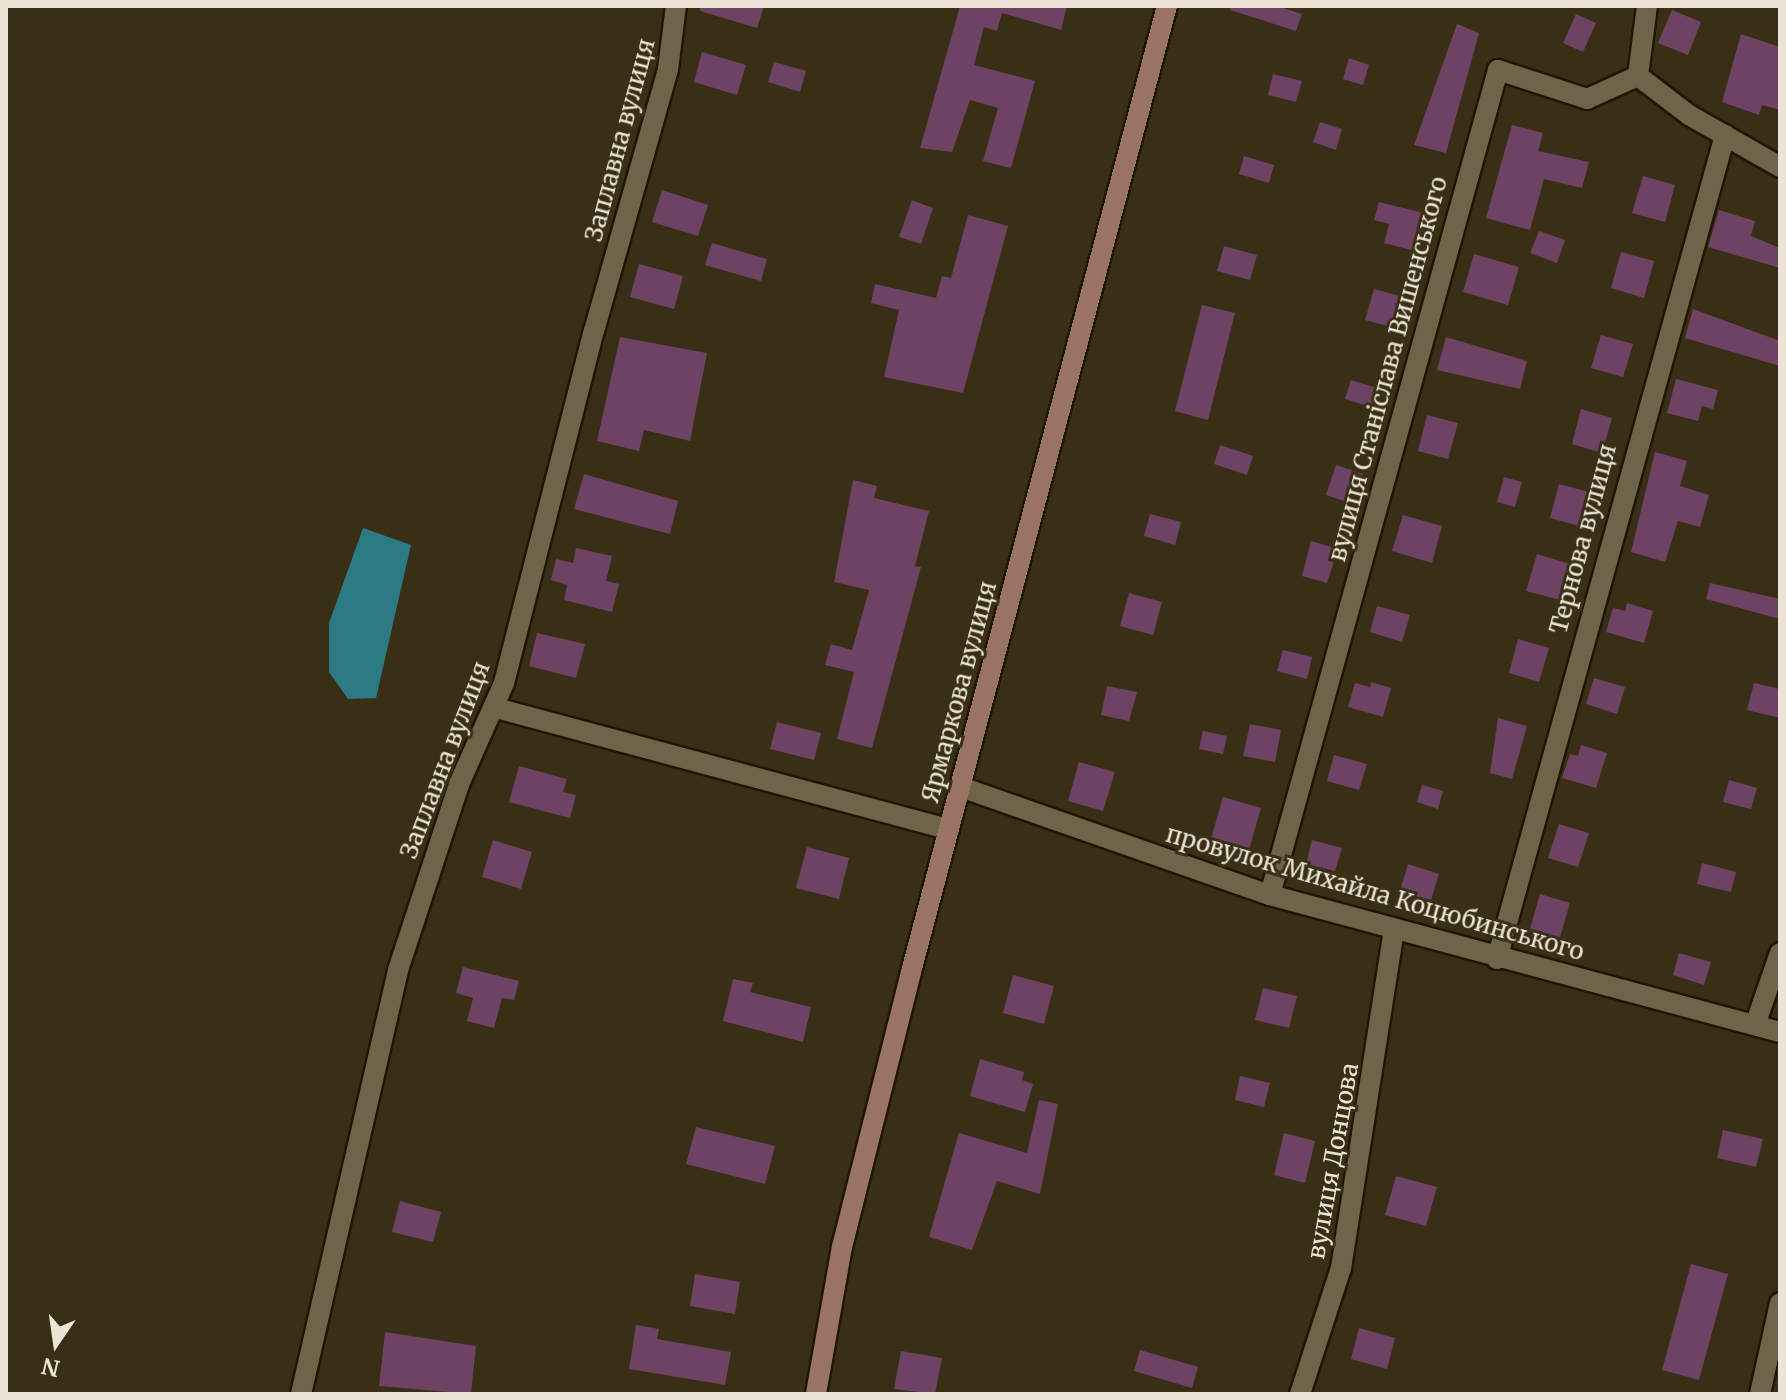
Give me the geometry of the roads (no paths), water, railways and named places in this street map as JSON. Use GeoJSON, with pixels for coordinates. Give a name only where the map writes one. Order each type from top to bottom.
{"type":"FeatureCollection","features":[{"type":"Feature","properties":{"kind":"main road","name":"Ярмаркова вулиця"},"geometry":{"type":"LineString","coordinates":[[816,1394],[842,1247],[1167,6]]}},
{"type":"Feature","properties":{"kind":"street","name":"Заплавна вулиця"},"geometry":{"type":"LineString","coordinates":[[301,1394],[398,970],[459,784],[496,708],[664,83],[676,6]]}},
{"type":"Feature","properties":{"kind":"street"},"geometry":{"type":"LineString","coordinates":[[1647,6],[1638,76],[1725,135],[1780,167]]}},
{"type":"Feature","properties":{"kind":"street","name":"вулиця Станіслава Вишенського"},"geometry":{"type":"LineString","coordinates":[[1270,895],[1498,70],[1587,99],[1638,76]]}},
{"type":"Feature","properties":{"kind":"street","name":"Тернова вулиця"},"geometry":{"type":"LineString","coordinates":[[1497,959],[1725,135]]}},
{"type":"Feature","properties":{"kind":"street"},"geometry":{"type":"LineString","coordinates":[[496,708],[949,829]]}},
{"type":"Feature","properties":{"kind":"street","name":"провулок Михайла Коцюбинського"},"geometry":{"type":"LineString","coordinates":[[961,787],[1270,895],[1497,959],[1780,1032]]}},
{"type":"Feature","properties":{"kind":"street","name":"вулиця Донцова"},"geometry":{"type":"LineString","coordinates":[[1300,1394],[1341,1268],[1394,931]]}},
{"type":"Feature","properties":{"kind":"street"},"geometry":{"type":"LineString","coordinates":[[1755,1025],[1780,953]]}},
{"type":"Feature","properties":{"kind":"street"},"geometry":{"type":"LineString","coordinates":[[1760,1394],[1780,1303]]}},
{"type":"Feature","properties":{"kind":"water"},"geometry":{"type":"Polygon","coordinates":[[[363,528],[411,545],[376,698],[348,699],[329,672],[329,623],[363,528]]]}}]}
